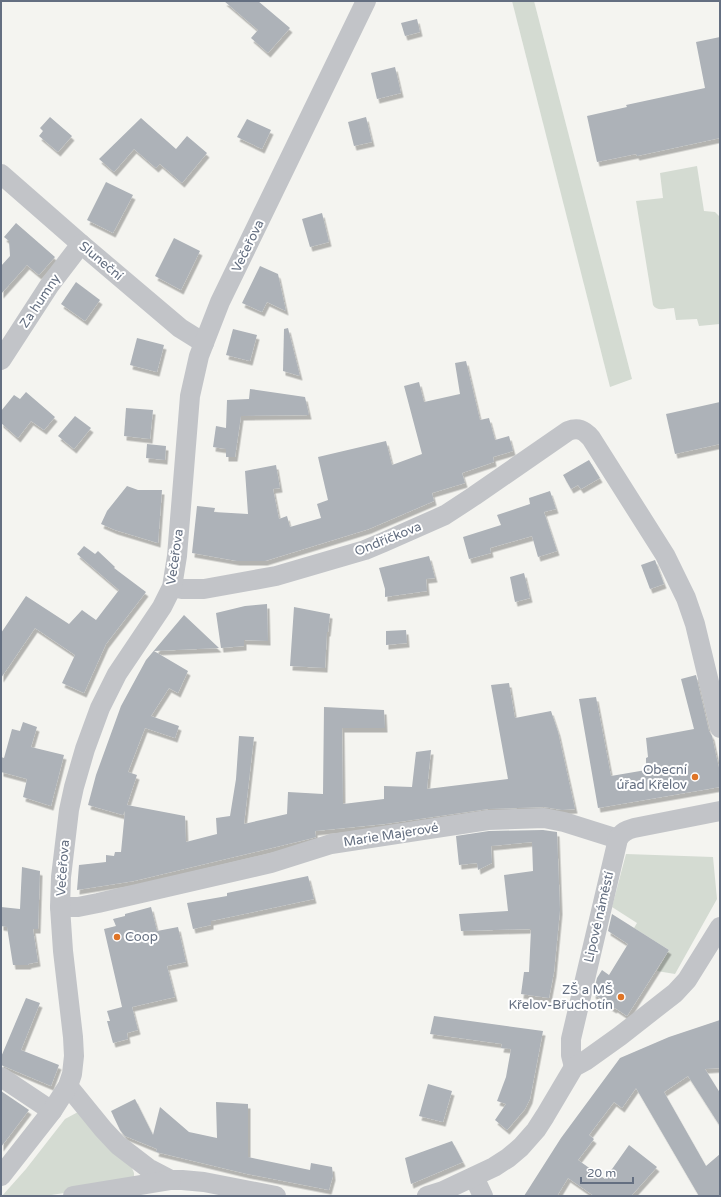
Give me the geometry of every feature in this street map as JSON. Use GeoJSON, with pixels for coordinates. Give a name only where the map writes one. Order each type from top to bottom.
{"type":"FeatureCollection","features":[{"type":"Feature","properties":{"kind":"street","name":"Večeřova"},"geometry":{"type":"LineString","coordinates":[[1,1176],[52,1111],[68,1086],[72,1074],[74,1056],[60,907],[61,877],[69,810],[89,736],[100,708],[117,674],[162,607],[172,587],[177,556],[190,396],[199,356],[220,302],[366,1]]}},
{"type":"Feature","properties":{"kind":"street","name":"Sluneční"},"geometry":{"type":"LineString","coordinates":[[1,174],[180,328],[204,343]]}},
{"type":"Feature","properties":{"kind":"street","name":"Za humny"},"geometry":{"type":"LineString","coordinates":[[1,360],[50,286],[81,244]]}},
{"type":"Feature","properties":{"kind":"street","name":"Ondříčkova"},"geometry":{"type":"LineString","coordinates":[[172,587],[204,590],[263,579],[365,550],[444,514],[474,496],[568,431],[580,429],[591,438],[665,555],[676,576],[686,598],[695,624],[720,728]]}},
{"type":"Feature","properties":{"kind":"street"},"geometry":{"type":"LineString","coordinates":[[618,838],[620,834],[634,828],[720,811]]}},
{"type":"Feature","properties":{"kind":"street","name":"Marie Majerové"},"geometry":{"type":"LineString","coordinates":[[60,907],[86,906],[106,902],[277,861],[331,844],[488,820],[544,818],[564,822],[618,838]]}},
{"type":"Feature","properties":{"kind":"street","name":"Lipové náměstí"},"geometry":{"type":"LineString","coordinates":[[574,1067],[570,1055],[571,1039],[618,838]]}},
{"type":"Feature","properties":{"kind":"street"},"geometry":{"type":"LineString","coordinates":[[427,1196],[474,1177],[494,1167],[508,1158],[528,1140],[545,1116],[574,1067],[586,1061],[620,1036],[674,993],[687,980],[720,926]]}},
{"type":"Feature","properties":{"kind":"street"},"geometry":{"type":"LineString","coordinates":[[1,1077],[52,1111]]}},
{"type":"Feature","properties":{"kind":"street"},"geometry":{"type":"LineString","coordinates":[[68,1086],[102,1129],[115,1142],[148,1168],[171,1180]]}},
{"type":"Feature","properties":{"kind":"street"},"geometry":{"type":"LineString","coordinates":[[474,1177],[483,1196]]}},
{"type":"Feature","properties":{"kind":"street"},"geometry":{"type":"LineString","coordinates":[[73,1196],[102,1194],[171,1180],[182,1180],[204,1182],[276,1196]]}},
{"type":"Feature","properties":{"kind":"shaded area"},"geometry":{"type":"Polygon","coordinates":[[[512,1],[534,1],[632,379],[610,387],[512,1]]]}},
{"type":"Feature","properties":{"kind":"shaded area"},"geometry":{"type":"Polygon","coordinates":[[[697,166],[704,211],[715,212],[720,219],[720,324],[699,326],[697,319],[676,320],[674,308],[659,309],[653,305],[636,201],[663,198],[660,173],[697,166]]]}},
{"type":"Feature","properties":{"kind":"shaded area"},"geometry":{"type":"Polygon","coordinates":[[[626,854],[713,857],[717,899],[675,974],[657,971],[669,950],[634,928],[637,923],[612,907],[626,854]]]}},
{"type":"Feature","properties":{"kind":"shaded area"},"geometry":{"type":"Polygon","coordinates":[[[78,1112],[132,1168],[134,1179],[128,1183],[45,1196],[2,1196],[26,1169],[65,1119],[78,1112]]]}},
{"type":"Feature","properties":{"kind":"building"},"geometry":{"type":"Polygon","coordinates":[[[224,1],[258,1],[290,28],[268,53],[251,38],[258,30],[224,1]]]}},
{"type":"Feature","properties":{"kind":"building"},"geometry":{"type":"Polygon","coordinates":[[[417,19],[420,32],[405,36],[401,23],[417,19]]]}},
{"type":"Feature","properties":{"kind":"building"},"geometry":{"type":"Polygon","coordinates":[[[720,37],[720,138],[637,156],[636,154],[597,162],[587,116],[627,107],[626,105],[705,88],[696,42],[720,37]]]}},
{"type":"Feature","properties":{"kind":"building"},"geometry":{"type":"Polygon","coordinates":[[[395,67],[401,93],[377,99],[371,73],[395,67]]]}},
{"type":"Feature","properties":{"kind":"building"},"geometry":{"type":"Polygon","coordinates":[[[50,117],[72,136],[58,152],[39,136],[43,131],[40,128],[50,117]]]}},
{"type":"Feature","properties":{"kind":"building"},"geometry":{"type":"Polygon","coordinates":[[[366,117],[372,142],[354,146],[348,122],[366,117]]]}},
{"type":"Feature","properties":{"kind":"building"},"geometry":{"type":"Polygon","coordinates":[[[141,118],[176,149],[187,136],[207,153],[182,183],[160,164],[156,168],[134,149],[114,172],[99,159],[141,118]]]}},
{"type":"Feature","properties":{"kind":"building"},"geometry":{"type":"Polygon","coordinates":[[[247,119],[271,130],[262,149],[237,137],[247,119]]]}},
{"type":"Feature","properties":{"kind":"building"},"geometry":{"type":"Polygon","coordinates":[[[106,182],[133,195],[113,233],[87,220],[106,182]]]}},
{"type":"Feature","properties":{"kind":"building"},"geometry":{"type":"Polygon","coordinates":[[[322,213],[329,242],[310,247],[302,219],[322,213]]]}},
{"type":"Feature","properties":{"kind":"building"},"geometry":{"type":"Polygon","coordinates":[[[16,223],[55,257],[39,275],[27,265],[1,294],[1,266],[10,256],[9,241],[4,237],[16,223]]]}},
{"type":"Feature","properties":{"kind":"building"},"geometry":{"type":"Polygon","coordinates":[[[174,238],[200,251],[181,290],[155,276],[174,238]]]}},
{"type":"Feature","properties":{"kind":"building"},"geometry":{"type":"Polygon","coordinates":[[[260,266],[278,274],[286,311],[267,302],[262,312],[242,303],[260,266]]]}},
{"type":"Feature","properties":{"kind":"building"},"geometry":{"type":"Polygon","coordinates":[[[76,282],[100,300],[85,321],[61,304],[76,282]]]}},
{"type":"Feature","properties":{"kind":"building"},"geometry":{"type":"Polygon","coordinates":[[[288,328],[300,376],[283,371],[284,329],[288,328]]]}},
{"type":"Feature","properties":{"kind":"building"},"geometry":{"type":"Polygon","coordinates":[[[233,329],[257,335],[250,361],[226,355],[233,329]]]}},
{"type":"Feature","properties":{"kind":"building"},"geometry":{"type":"Polygon","coordinates":[[[137,338],[164,345],[157,372],[130,365],[137,338]]]}},
{"type":"Feature","properties":{"kind":"building"},"geometry":{"type":"Polygon","coordinates":[[[466,361],[480,420],[489,418],[495,440],[509,436],[513,451],[493,457],[494,462],[462,473],[465,483],[432,493],[434,501],[369,529],[265,561],[237,561],[192,553],[197,506],[215,508],[214,512],[248,514],[245,471],[276,465],[280,488],[273,489],[279,519],[287,516],[290,527],[321,518],[317,504],[328,500],[318,457],[386,441],[392,465],[422,454],[404,386],[419,382],[424,402],[460,394],[455,363],[466,361]]]}},
{"type":"Feature","properties":{"kind":"building"},"geometry":{"type":"Polygon","coordinates":[[[250,389],[305,397],[309,415],[241,416],[235,457],[226,457],[226,449],[213,447],[216,426],[226,428],[227,400],[249,399],[250,389]]]}},
{"type":"Feature","properties":{"kind":"building"},"geometry":{"type":"Polygon","coordinates":[[[26,392],[55,417],[44,430],[31,421],[18,438],[1,423],[1,411],[14,395],[20,399],[26,392]]]}},
{"type":"Feature","properties":{"kind":"building"},"geometry":{"type":"Polygon","coordinates":[[[720,402],[720,444],[675,454],[666,414],[720,402]]]}},
{"type":"Feature","properties":{"kind":"building"},"geometry":{"type":"Polygon","coordinates":[[[126,408],[153,410],[150,439],[124,436],[126,408]]]}},
{"type":"Feature","properties":{"kind":"building"},"geometry":{"type":"Polygon","coordinates":[[[75,416],[91,428],[74,449],[58,436],[75,416]]]}},
{"type":"Feature","properties":{"kind":"building"},"geometry":{"type":"Polygon","coordinates":[[[147,444],[166,446],[165,460],[146,458],[147,444]]]}},
{"type":"Feature","properties":{"kind":"building"},"geometry":{"type":"Polygon","coordinates":[[[589,460],[600,478],[581,489],[578,485],[571,489],[563,475],[589,460]]]}},
{"type":"Feature","properties":{"kind":"building"},"geometry":{"type":"Polygon","coordinates":[[[127,486],[138,490],[162,490],[158,543],[115,530],[101,524],[107,511],[127,486]]]}},
{"type":"Feature","properties":{"kind":"building"},"geometry":{"type":"Polygon","coordinates":[[[550,491],[556,509],[544,512],[557,551],[538,557],[532,536],[490,548],[491,553],[469,559],[463,537],[501,525],[497,515],[530,504],[529,498],[550,491]]]}},
{"type":"Feature","properties":{"kind":"building"},"geometry":{"type":"Polygon","coordinates":[[[84,546],[95,554],[98,551],[115,567],[114,568],[146,592],[106,644],[84,693],[62,683],[75,655],[35,628],[1,678],[1,633],[26,596],[69,624],[82,610],[96,620],[119,590],[77,554],[84,546]]]}},
{"type":"Feature","properties":{"kind":"building"},"geometry":{"type":"Polygon","coordinates":[[[429,556],[435,578],[426,579],[427,591],[385,597],[385,589],[379,568],[429,556]]]}},
{"type":"Feature","properties":{"kind":"building"},"geometry":{"type":"Polygon","coordinates":[[[655,560],[664,584],[650,589],[641,565],[655,560]]]}},
{"type":"Feature","properties":{"kind":"building"},"geometry":{"type":"Polygon","coordinates":[[[524,573],[530,598],[515,602],[510,577],[524,573]]]}},
{"type":"Feature","properties":{"kind":"building"},"geometry":{"type":"Polygon","coordinates":[[[267,604],[268,641],[244,640],[244,646],[221,648],[216,613],[245,606],[267,604]]]}},
{"type":"Feature","properties":{"kind":"building"},"geometry":{"type":"Polygon","coordinates":[[[294,607],[330,614],[327,632],[325,668],[290,666],[294,607]]]}},
{"type":"Feature","properties":{"kind":"building"},"geometry":{"type":"Polygon","coordinates":[[[184,615],[219,648],[154,651],[188,671],[178,693],[169,688],[151,716],[179,726],[175,738],[145,728],[128,772],[137,775],[127,805],[185,816],[186,842],[217,834],[216,818],[230,816],[236,779],[239,736],[254,737],[244,824],[287,814],[288,792],[323,794],[324,707],[384,710],[385,728],[342,728],[343,804],[384,799],[384,786],[412,787],[416,752],[431,750],[427,789],[508,779],[491,685],[509,683],[515,718],[551,711],[558,732],[575,809],[562,810],[544,807],[488,809],[385,824],[315,831],[316,837],[313,838],[134,881],[77,890],[79,865],[106,862],[106,855],[114,856],[115,852],[121,852],[125,811],[123,815],[88,805],[96,775],[121,706],[146,660],[184,615]]]}},
{"type":"Feature","properties":{"kind":"building"},"geometry":{"type":"Polygon","coordinates":[[[406,630],[407,643],[386,645],[386,631],[406,630]]]}},
{"type":"Feature","properties":{"kind":"building"},"geometry":{"type":"Polygon","coordinates":[[[696,675],[720,772],[720,787],[598,808],[579,699],[596,697],[611,776],[646,770],[646,758],[648,757],[646,738],[694,729],[681,679],[696,675]]]}},
{"type":"Feature","properties":{"kind":"building"},"geometry":{"type":"Polygon","coordinates":[[[23,722],[37,727],[31,747],[64,755],[51,806],[23,797],[27,779],[1,772],[1,757],[4,758],[12,729],[20,731],[23,722]]]}},
{"type":"Feature","properties":{"kind":"building"},"geometry":{"type":"Polygon","coordinates":[[[543,830],[557,832],[560,910],[554,972],[549,998],[521,994],[524,972],[529,972],[531,929],[461,931],[459,914],[508,911],[504,875],[533,871],[532,842],[491,846],[492,863],[478,870],[477,863],[459,865],[456,836],[489,831],[543,830]]]}},
{"type":"Feature","properties":{"kind":"building"},"geometry":{"type":"Polygon","coordinates":[[[22,867],[40,871],[38,929],[33,929],[38,962],[28,964],[29,965],[13,965],[7,927],[1,926],[1,907],[20,909],[22,867]]]}},
{"type":"Feature","properties":{"kind":"building"},"geometry":{"type":"Polygon","coordinates":[[[308,876],[314,899],[211,921],[211,925],[193,929],[187,903],[227,896],[227,893],[308,876]]]}},
{"type":"Feature","properties":{"kind":"building"},"geometry":{"type":"Polygon","coordinates":[[[151,907],[157,931],[178,927],[186,962],[167,966],[175,997],[132,1007],[138,1030],[127,1033],[128,1039],[113,1043],[107,1021],[110,1021],[107,1011],[122,1007],[104,929],[116,926],[113,919],[151,907]]]}},
{"type":"Feature","properties":{"kind":"building"},"geometry":{"type":"Polygon","coordinates":[[[612,914],[669,950],[627,1016],[601,1001],[602,999],[593,994],[597,978],[602,970],[609,975],[628,944],[608,931],[612,914]]]}},
{"type":"Feature","properties":{"kind":"building"},"geometry":{"type":"Polygon","coordinates":[[[26,998],[40,1003],[21,1050],[59,1065],[51,1086],[1,1065],[1,1057],[26,998]]]}},
{"type":"Feature","properties":{"kind":"building"},"geometry":{"type":"Polygon","coordinates":[[[434,1016],[543,1031],[530,1099],[525,1109],[507,1130],[495,1120],[506,1104],[497,1101],[506,1077],[511,1049],[501,1048],[502,1044],[430,1034],[434,1016]]]}},
{"type":"Feature","properties":{"kind":"building"},"geometry":{"type":"Polygon","coordinates":[[[720,1020],[720,1068],[705,1069],[720,1093],[720,1126],[688,1076],[664,1092],[706,1166],[720,1154],[720,1196],[699,1196],[636,1088],[622,1108],[614,1102],[589,1135],[594,1139],[578,1160],[605,1179],[629,1145],[657,1167],[631,1196],[594,1196],[568,1178],[557,1196],[524,1196],[561,1138],[620,1058],[669,1037],[720,1020]]]}},
{"type":"Feature","properties":{"kind":"building"},"geometry":{"type":"Polygon","coordinates":[[[428,1084],[452,1091],[443,1122],[419,1116],[428,1084]]]}},
{"type":"Feature","properties":{"kind":"building"},"geometry":{"type":"Polygon","coordinates":[[[1,1091],[29,1110],[1,1147],[1,1091]]]}},
{"type":"Feature","properties":{"kind":"building"},"geometry":{"type":"Polygon","coordinates":[[[135,1099],[153,1135],[160,1107],[189,1132],[217,1138],[216,1102],[248,1104],[248,1157],[310,1170],[311,1163],[332,1167],[333,1176],[329,1190],[247,1174],[156,1152],[157,1149],[125,1136],[120,1130],[111,1111],[135,1099]]]}},
{"type":"Feature","properties":{"kind":"building"},"geometry":{"type":"Polygon","coordinates":[[[452,1141],[463,1162],[411,1184],[405,1158],[452,1141]]]}},
{"type":"Feature","properties":{"kind":"place","name":"Obecní úřad Křelov"},"geometry":{"type":"Point","coordinates":[695,777]}},
{"type":"Feature","properties":{"kind":"place","name":"Coop"},"geometry":{"type":"Point","coordinates":[117,937]}},
{"type":"Feature","properties":{"kind":"place","name":"ZŠ a MŠ Křelov-Břuchotín"},"geometry":{"type":"Point","coordinates":[621,997]}}]}
